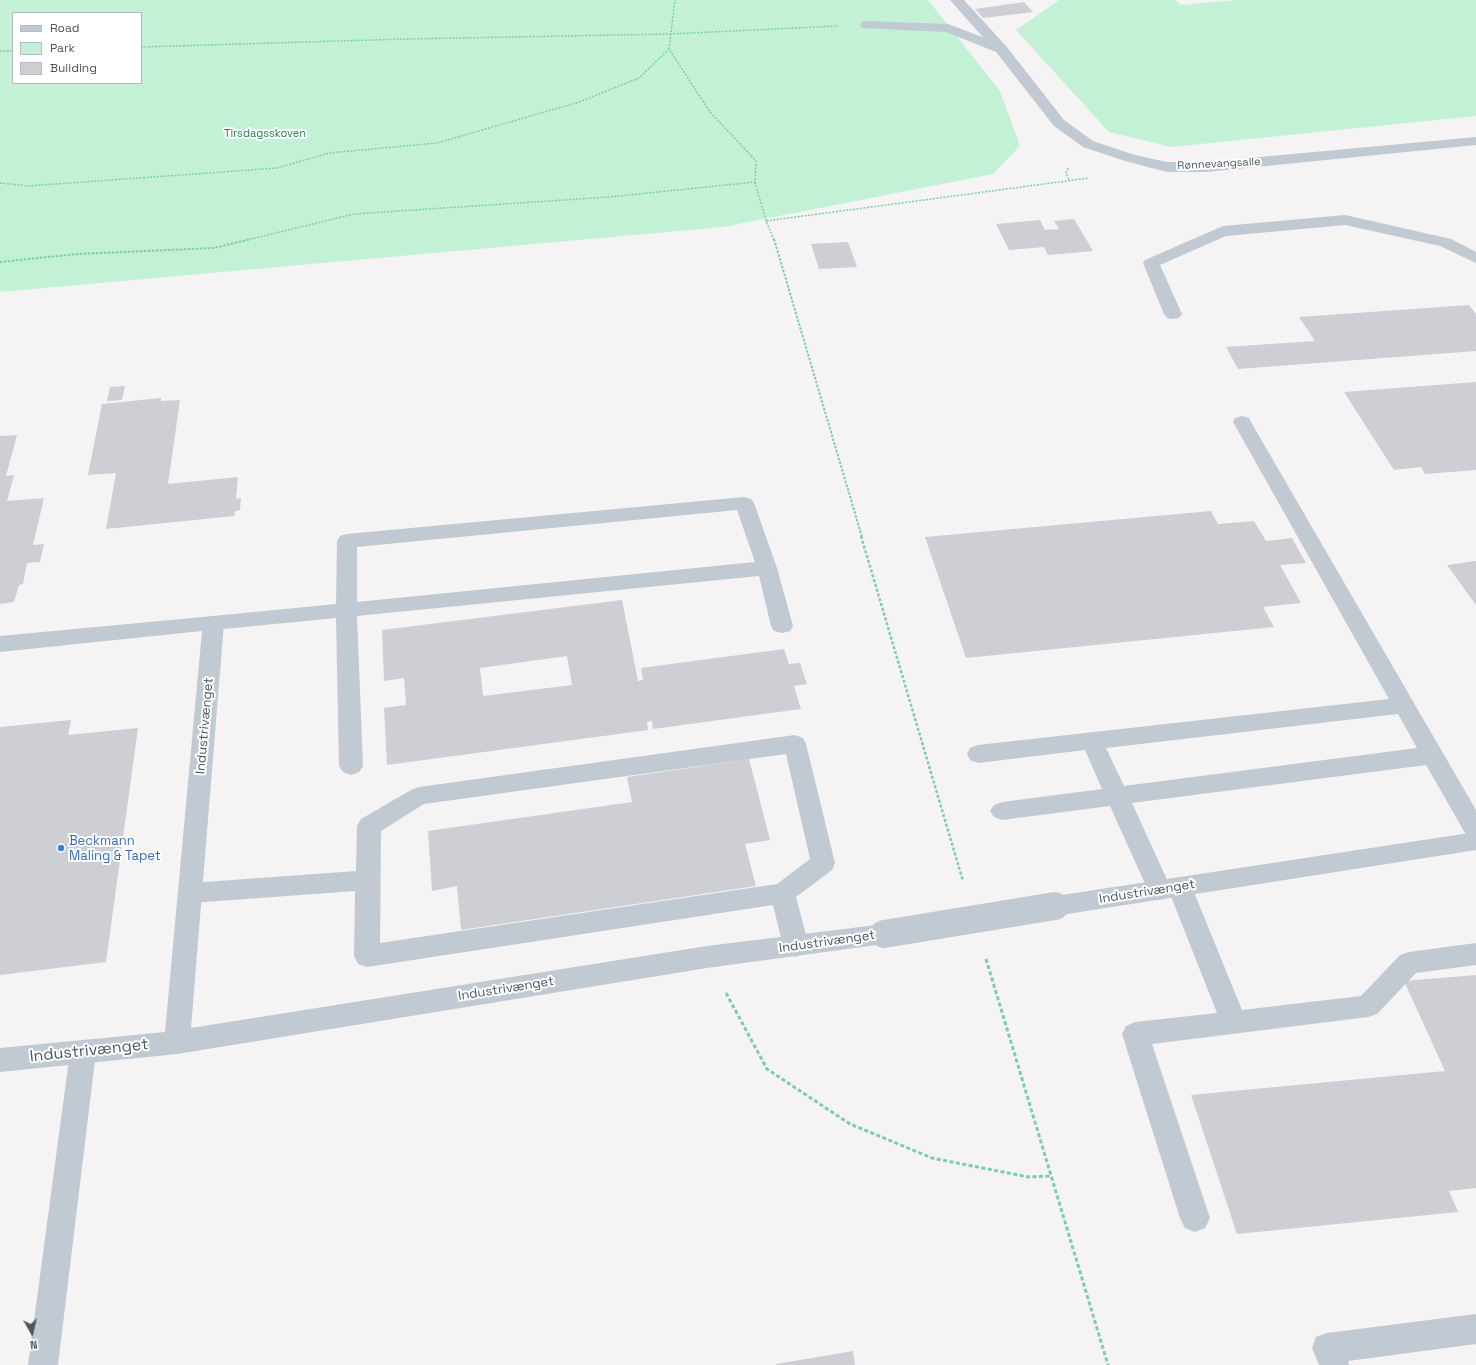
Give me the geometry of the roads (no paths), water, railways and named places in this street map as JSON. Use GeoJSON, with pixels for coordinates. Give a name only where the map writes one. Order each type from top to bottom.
{"type":"FeatureCollection","features":[{"type":"Feature","properties":{"kind":"street","name":"Rønnevangsalle"},"geometry":{"type":"LineString","coordinates":[[957,0],[1001,50],[1059,124],[1088,144],[1130,158],[1167,167],[1206,167],[1476,140]]}},
{"type":"Feature","properties":{"kind":"street"},"geometry":{"type":"LineString","coordinates":[[867,25],[948,28],[1001,50]]}},
{"type":"Feature","properties":{"kind":"street"},"geometry":{"type":"LineString","coordinates":[[1173,314],[1151,263],[1222,231],[1345,220],[1445,242],[1476,258]]}},
{"type":"Feature","properties":{"kind":"street"},"geometry":{"type":"LineString","coordinates":[[1242,422],[1476,830]]}},
{"type":"Feature","properties":{"kind":"street"},"geometry":{"type":"LineString","coordinates":[[351,766],[346,610],[347,541],[744,503],[768,568],[782,626]]}},
{"type":"Feature","properties":{"kind":"street"},"geometry":{"type":"LineString","coordinates":[[0,644],[768,568]]}},
{"type":"Feature","properties":{"kind":"street","name":"Industrivænget"},"geometry":{"type":"LineString","coordinates":[[177,1042],[213,624]]}},
{"type":"Feature","properties":{"kind":"street"},"geometry":{"type":"LineString","coordinates":[[978,754],[1405,705]]}},
{"type":"Feature","properties":{"kind":"street"},"geometry":{"type":"LineString","coordinates":[[1092,741],[1117,796],[1170,888],[1234,1022]]}},
{"type":"Feature","properties":{"kind":"street"},"geometry":{"type":"LineString","coordinates":[[795,744],[823,863],[783,893],[367,956],[368,880],[369,826],[419,796],[795,744]]}},
{"type":"Feature","properties":{"kind":"street"},"geometry":{"type":"LineString","coordinates":[[1002,811],[1433,755]]}},
{"type":"Feature","properties":{"kind":"street","name":"Industrivænget"},"geometry":{"type":"LineString","coordinates":[[0,1060],[177,1042],[707,957],[884,934],[1476,841]]}},
{"type":"Feature","properties":{"kind":"street"},"geometry":{"type":"LineString","coordinates":[[190,893],[368,880]]}},
{"type":"Feature","properties":{"kind":"street"},"geometry":{"type":"LineString","coordinates":[[783,893],[796,946]]}},
{"type":"Feature","properties":{"kind":"street"},"geometry":{"type":"LineString","coordinates":[[1195,1218],[1135,1034],[1368,1006],[1409,963],[1476,954]]}},
{"type":"Feature","properties":{"kind":"street"},"geometry":{"type":"LineString","coordinates":[[42,1365],[83,1052]]}},
{"type":"Feature","properties":{"kind":"street"},"geometry":{"type":"LineString","coordinates":[[1334,1365],[1327,1348],[1476,1329]]}},
{"type":"Feature","properties":{"kind":"place","name":"Beckmann Maling & Tapet"},"geometry":{"type":"Point","coordinates":[61,848]}},
{"type":"Feature","properties":{"kind":"park label","name":"Tirsdagsskoven"},"geometry":{"type":"Point","coordinates":[265,134]}}]}
